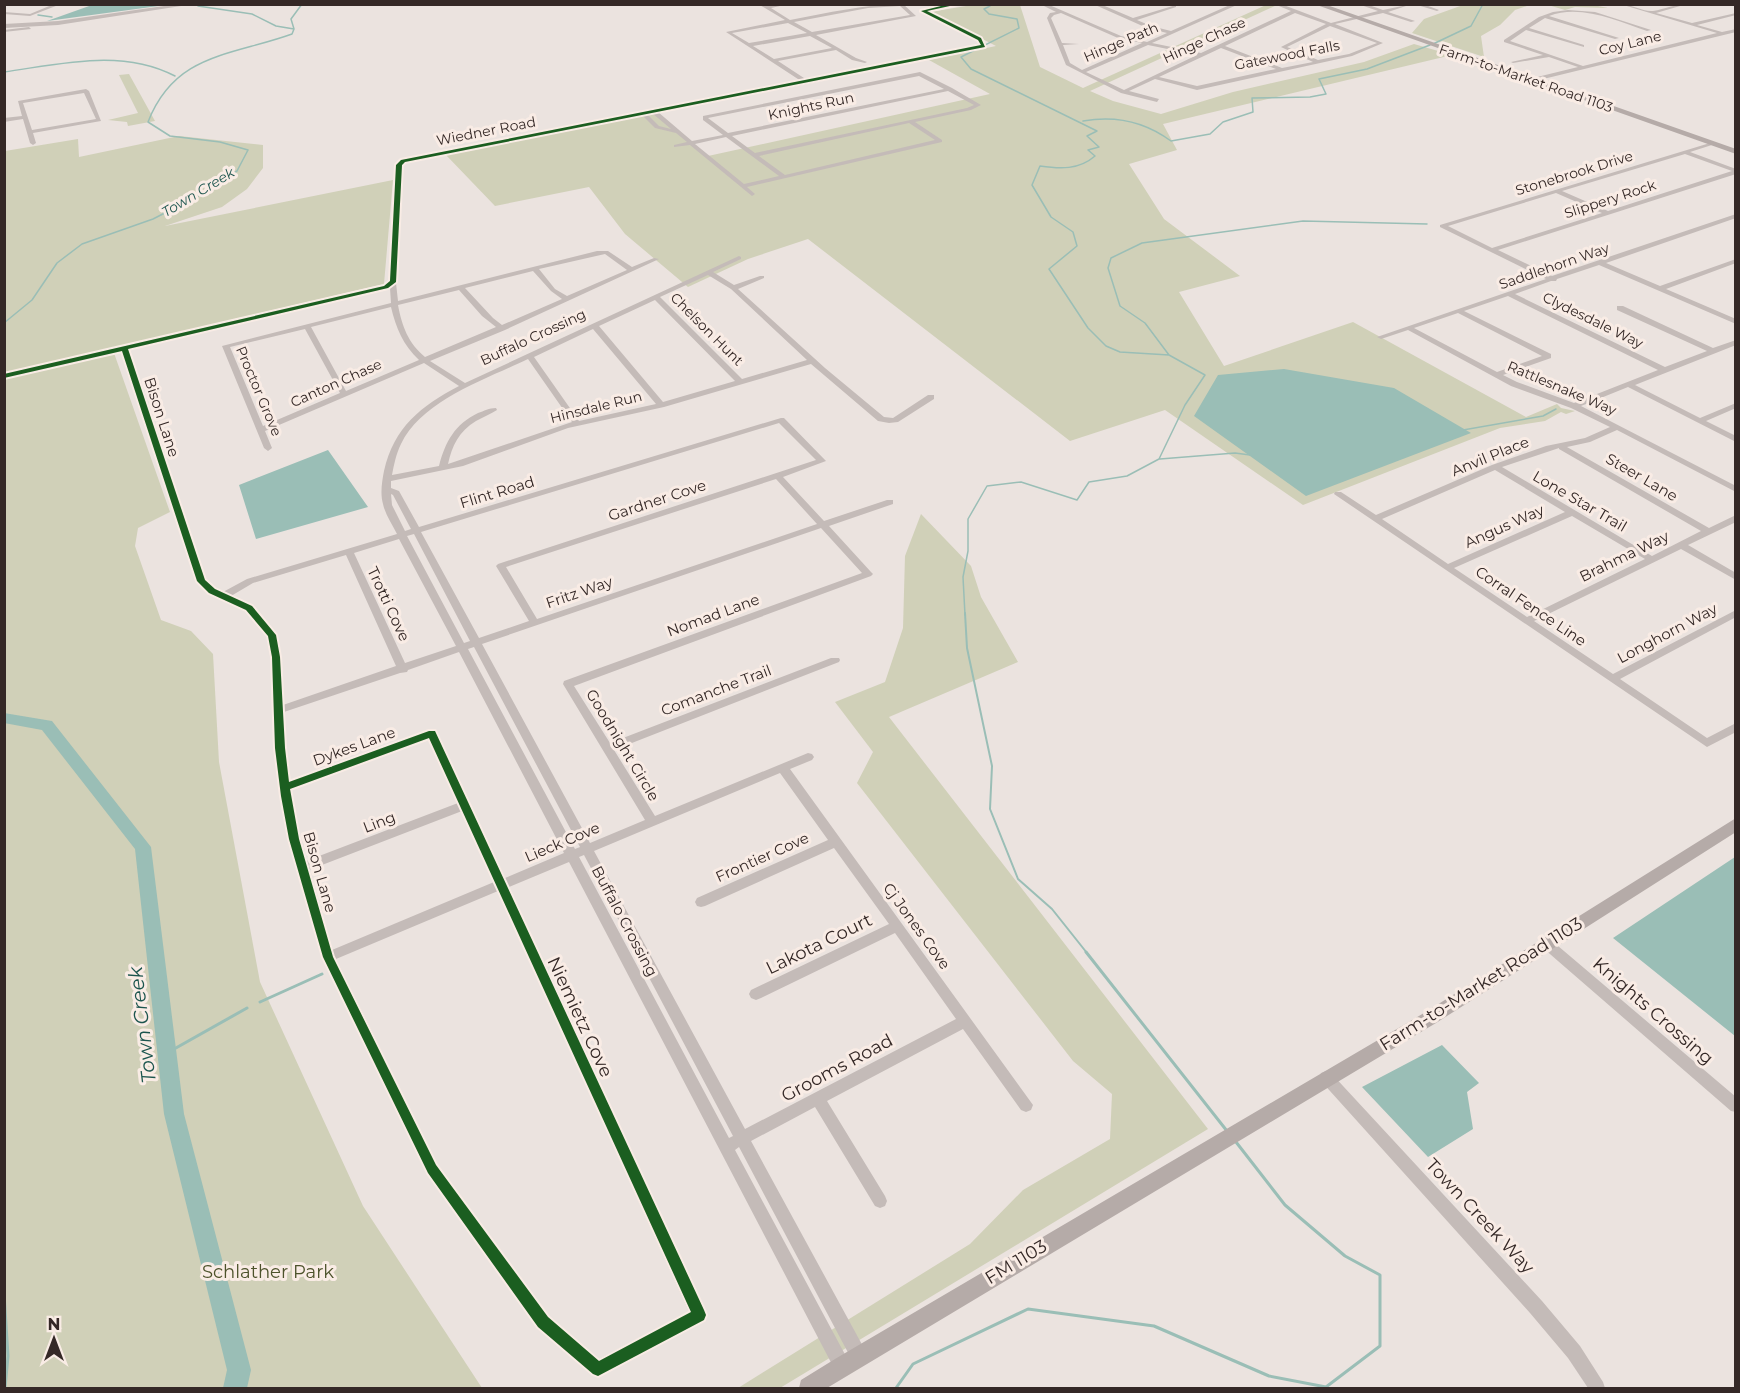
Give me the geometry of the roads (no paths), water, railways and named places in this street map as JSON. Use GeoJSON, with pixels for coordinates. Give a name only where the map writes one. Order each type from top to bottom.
{"type":"FeatureCollection","features":[{"type":"Feature","properties":{"kind":"main road","name":"Farm-to-Market Road 1103"},"geometry":{"type":"LineString","coordinates":[[1317,4],[1736,152]]}},
{"type":"Feature","properties":{"kind":"main road","name":"Farm-to-Market Road 1103"},"geometry":{"type":"LineString","coordinates":[[1230,1134],[1430,1018],[1736,824]]}},
{"type":"Feature","properties":{"kind":"main road","name":"FM 1103"},"geometry":{"type":"LineString","coordinates":[[809,1389],[850,1361],[1230,1134]]}},
{"type":"Feature","properties":{"kind":"street"},"geometry":{"type":"LineString","coordinates":[[4,13],[30,15],[59,4]]}},
{"type":"Feature","properties":{"kind":"street"},"geometry":{"type":"LineString","coordinates":[[4,26],[58,23],[192,4]]}},
{"type":"Feature","properties":{"kind":"street"},"geometry":{"type":"LineString","coordinates":[[760,4],[854,60],[865,62]]}},
{"type":"Feature","properties":{"kind":"street"},"geometry":{"type":"LineString","coordinates":[[766,8],[788,4]]}},
{"type":"Feature","properties":{"kind":"street","name":"Wiedner Road"},"geometry":{"type":"LineString","coordinates":[[393,284],[400,163],[984,46],[980,39],[923,11],[957,4]]}},
{"type":"Feature","properties":{"kind":"street"},"geometry":{"type":"LineString","coordinates":[[1042,4],[1120,37],[1201,55]]}},
{"type":"Feature","properties":{"kind":"street"},"geometry":{"type":"LineString","coordinates":[[1095,4],[1173,33]]}},
{"type":"Feature","properties":{"kind":"street"},"geometry":{"type":"LineString","coordinates":[[1224,4],[1234,5]]}},
{"type":"Feature","properties":{"kind":"street"},"geometry":{"type":"LineString","coordinates":[[1276,4],[1331,24]]}},
{"type":"Feature","properties":{"kind":"street"},"geometry":{"type":"LineString","coordinates":[[1360,4],[1413,21]]}},
{"type":"Feature","properties":{"kind":"street"},"geometry":{"type":"LineString","coordinates":[[1416,4],[1437,10]]}},
{"type":"Feature","properties":{"kind":"street"},"geometry":{"type":"LineString","coordinates":[[1622,4],[1721,33]]}},
{"type":"Feature","properties":{"kind":"street"},"geometry":{"type":"LineString","coordinates":[[1650,12],[1686,4]]}},
{"type":"Feature","properties":{"kind":"street"},"geometry":{"type":"LineString","coordinates":[[748,45],[914,16],[900,5],[728,32],[772,61],[822,93]]}},
{"type":"Feature","properties":{"kind":"street","name":"Hinge Path"},"geometry":{"type":"LineString","coordinates":[[1081,72],[1234,5]]}},
{"type":"Feature","properties":{"kind":"street"},"geometry":{"type":"LineString","coordinates":[[1319,62],[1283,47],[1331,24],[1410,5]]}},
{"type":"Feature","properties":{"kind":"street"},"geometry":{"type":"LineString","coordinates":[[1133,20],[1174,6]]}},
{"type":"Feature","properties":{"kind":"street"},"geometry":{"type":"LineString","coordinates":[[1583,67],[1506,41],[1545,17],[1579,9],[1649,30]]}},
{"type":"Feature","properties":{"kind":"street","name":"Hinge Chase"},"geometry":{"type":"LineString","coordinates":[[1124,92],[1295,11]]}},
{"type":"Feature","properties":{"kind":"street"},"geometry":{"type":"LineString","coordinates":[[1061,12],[1050,18],[1068,64],[1124,92],[1157,100]]}},
{"type":"Feature","properties":{"kind":"street"},"geometry":{"type":"LineString","coordinates":[[1691,25],[1736,14]]}},
{"type":"Feature","properties":{"kind":"street"},"geometry":{"type":"LineString","coordinates":[[1545,17],[1617,38]]}},
{"type":"Feature","properties":{"kind":"street","name":"Gatewood Falls"},"geometry":{"type":"LineString","coordinates":[[1153,77],[1197,88],[1319,62],[1381,43],[1331,24]]}},
{"type":"Feature","properties":{"kind":"street"},"geometry":{"type":"LineString","coordinates":[[4,31],[29,28]]}},
{"type":"Feature","properties":{"kind":"street"},"geometry":{"type":"LineString","coordinates":[[1527,29],[1582,46]]}},
{"type":"Feature","properties":{"kind":"street","name":"Coy Lane"},"geometry":{"type":"LineString","coordinates":[[1531,80],[1736,30]]}},
{"type":"Feature","properties":{"kind":"street"},"geometry":{"type":"LineString","coordinates":[[1060,44],[1077,44]]}},
{"type":"Feature","properties":{"kind":"street"},"geometry":{"type":"LineString","coordinates":[[1221,45],[1281,69]]}},
{"type":"Feature","properties":{"kind":"street"},"geometry":{"type":"LineString","coordinates":[[772,61],[836,49]]}},
{"type":"Feature","properties":{"kind":"street"},"geometry":{"type":"LineString","coordinates":[[1343,49],[1354,53]]}},
{"type":"Feature","properties":{"kind":"street"},"geometry":{"type":"LineString","coordinates":[[1513,62],[1550,56]]}},
{"type":"Feature","properties":{"kind":"street"},"geometry":{"type":"LineString","coordinates":[[755,156],[978,106],[920,74],[705,117],[755,156],[784,177]]}},
{"type":"Feature","properties":{"kind":"street","name":"Knights Run"},"geometry":{"type":"LineString","coordinates":[[676,146],[950,89]]}},
{"type":"Feature","properties":{"kind":"street"},"geometry":{"type":"LineString","coordinates":[[30,132],[99,120],[86,91],[20,102],[33,143]]}},
{"type":"Feature","properties":{"kind":"street"},"geometry":{"type":"LineString","coordinates":[[653,111],[689,144],[752,194]]}},
{"type":"Feature","properties":{"kind":"street"},"geometry":{"type":"LineString","coordinates":[[643,114],[657,127],[675,132]]}},
{"type":"Feature","properties":{"kind":"street"},"geometry":{"type":"LineString","coordinates":[[4,120],[24,117]]}},
{"type":"Feature","properties":{"kind":"street"},"geometry":{"type":"LineString","coordinates":[[744,186],[940,141],[911,122]]}},
{"type":"Feature","properties":{"kind":"street","name":"Stonebrook Drive"},"geometry":{"type":"LineString","coordinates":[[1492,250],[1442,226],[1712,144]]}},
{"type":"Feature","properties":{"kind":"street"},"geometry":{"type":"LineString","coordinates":[[1684,152],[1736,171]]}},
{"type":"Feature","properties":{"kind":"street","name":"Slippery Rock"},"geometry":{"type":"LineString","coordinates":[[1492,250],[1736,171]]}},
{"type":"Feature","properties":{"kind":"street"},"geometry":{"type":"LineString","coordinates":[[1556,191],[1607,213]]}},
{"type":"Feature","properties":{"kind":"street","name":"Saddlehorn Way"},"geometry":{"type":"LineString","coordinates":[[1381,337],[1554,280],[1736,216]]}},
{"type":"Feature","properties":{"kind":"street"},"geometry":{"type":"LineString","coordinates":[[1492,250],[1554,280]]}},
{"type":"Feature","properties":{"kind":"street"},"geometry":{"type":"LineString","coordinates":[[344,394],[307,326],[606,252],[632,270]]}},
{"type":"Feature","properties":{"kind":"street","name":"Buffalo Crossing"},"geometry":{"type":"LineString","coordinates":[[739,258],[529,355],[465,386],[425,409],[407,426],[393,451],[387,467],[385,497],[475,643],[742,1138],[850,1361]]}},
{"type":"Feature","properties":{"kind":"street","name":"Canton Chase"},"geometry":{"type":"LineString","coordinates":[[261,430],[502,328],[657,259]]}},
{"type":"Feature","properties":{"kind":"street"},"geometry":{"type":"LineString","coordinates":[[1660,289],[1736,261]]}},
{"type":"Feature","properties":{"kind":"street"},"geometry":{"type":"LineString","coordinates":[[1601,263],[1736,322]]}},
{"type":"Feature","properties":{"kind":"street"},"geometry":{"type":"LineString","coordinates":[[534,268],[553,290],[567,299]]}},
{"type":"Feature","properties":{"kind":"street"},"geometry":{"type":"LineString","coordinates":[[708,272],[733,288],[812,361],[869,409],[889,421],[931,397]]}},
{"type":"Feature","properties":{"kind":"street"},"geometry":{"type":"LineString","coordinates":[[733,288],[762,277]]}},
{"type":"Feature","properties":{"kind":"street"},"geometry":{"type":"LineString","coordinates":[[4,376],[393,284],[394,306],[403,336],[423,360],[465,386]]}},
{"type":"Feature","properties":{"kind":"street"},"geometry":{"type":"LineString","coordinates":[[460,287],[471,296],[487,318],[502,328]]}},
{"type":"Feature","properties":{"kind":"street","name":"Clydesdale Way"},"geometry":{"type":"LineString","coordinates":[[1510,294],[1665,370]]}},
{"type":"Feature","properties":{"kind":"street","name":"Chelson Hunt"},"geometry":{"type":"LineString","coordinates":[[656,297],[740,381]]}},
{"type":"Feature","properties":{"kind":"street"},"geometry":{"type":"LineString","coordinates":[[1620,308],[1713,351]]}},
{"type":"Feature","properties":{"kind":"street"},"geometry":{"type":"LineString","coordinates":[[1460,311],[1548,356],[1496,375]]}},
{"type":"Feature","properties":{"kind":"street"},"geometry":{"type":"LineString","coordinates":[[594,325],[661,405]]}},
{"type":"Feature","properties":{"kind":"street","name":"Proctor Grove"},"geometry":{"type":"LineString","coordinates":[[268,448],[226,346],[307,326]]}},
{"type":"Feature","properties":{"kind":"street","name":"Rattlesnake Way"},"geometry":{"type":"LineString","coordinates":[[1409,328],[1496,375],[1574,406],[1617,427],[1736,490]]}},
{"type":"Feature","properties":{"kind":"street"},"geometry":{"type":"LineString","coordinates":[[1574,406],[1736,342]]}},
{"type":"Feature","properties":{"kind":"street","name":"Bison Lane"},"geometry":{"type":"LineString","coordinates":[[124,348],[198,574],[212,591],[249,608],[272,635],[280,748],[294,839],[328,957],[432,1168],[543,1322],[598,1369]]}},
{"type":"Feature","properties":{"kind":"street"},"geometry":{"type":"LineString","coordinates":[[529,355],[577,423]]}},
{"type":"Feature","properties":{"kind":"street","name":"Hinsdale Run"},"geometry":{"type":"LineString","coordinates":[[387,484],[484,457],[577,423],[661,405],[812,361]]}},
{"type":"Feature","properties":{"kind":"street"},"geometry":{"type":"LineString","coordinates":[[1629,385],[1736,440]]}},
{"type":"Feature","properties":{"kind":"street"},"geometry":{"type":"LineString","coordinates":[[1700,421],[1736,405]]}},
{"type":"Feature","properties":{"kind":"street"},"geometry":{"type":"LineString","coordinates":[[443,468],[450,443],[459,429],[471,418],[494,410]]}},
{"type":"Feature","properties":{"kind":"street","name":"Flint Road"},"geometry":{"type":"LineString","coordinates":[[224,596],[250,581],[781,420]]}},
{"type":"Feature","properties":{"kind":"street","name":"Gardner Cove"},"geometry":{"type":"LineString","coordinates":[[535,623],[501,566],[822,461],[781,420]]}},
{"type":"Feature","properties":{"kind":"street","name":"Anvil Place"},"geometry":{"type":"LineString","coordinates":[[1375,519],[1495,467],[1549,448],[1562,447],[1617,427]]}},
{"type":"Feature","properties":{"kind":"street","name":"Steer Lane"},"geometry":{"type":"LineString","coordinates":[[1562,447],[1709,531]]}},
{"type":"Feature","properties":{"kind":"street","name":"Lone Star Trail"},"geometry":{"type":"LineString","coordinates":[[1495,467],[1652,559]]}},
{"type":"Feature","properties":{"kind":"street"},"geometry":{"type":"LineString","coordinates":[[777,475],[822,524]]}},
{"type":"Feature","properties":{"kind":"street","name":"Corral Fence Line"},"geometry":{"type":"LineString","coordinates":[[1338,494],[1707,743],[1736,727]]}},
{"type":"Feature","properties":{"kind":"street","name":"Fritz Way"},"geometry":{"type":"LineString","coordinates":[[279,710],[403,670],[475,643],[890,502]]}},
{"type":"Feature","properties":{"kind":"street","name":"Angus Way"},"geometry":{"type":"LineString","coordinates":[[1448,567],[1573,513]]}},
{"type":"Feature","properties":{"kind":"street","name":"Brahma Way"},"geometry":{"type":"LineString","coordinates":[[1526,621],[1736,518]]}},
{"type":"Feature","properties":{"kind":"street","name":"Nomad Lane"},"geometry":{"type":"LineString","coordinates":[[568,684],[868,574],[822,524]]}},
{"type":"Feature","properties":{"kind":"street","name":"Buffalo Crossing"},"geometry":{"type":"LineString","coordinates":[[408,533],[462,648],[726,1147],[850,1361]]}},
{"type":"Feature","properties":{"kind":"street"},"geometry":{"type":"LineString","coordinates":[[1681,545],[1736,577]]}},
{"type":"Feature","properties":{"kind":"street","name":"Trotti Cove"},"geometry":{"type":"LineString","coordinates":[[349,552],[403,670]]}},
{"type":"Feature","properties":{"kind":"street","name":"Longhorn Way"},"geometry":{"type":"LineString","coordinates":[[1612,678],[1736,613]]}},
{"type":"Feature","properties":{"kind":"street","name":"Comanche Trail"},"geometry":{"type":"LineString","coordinates":[[607,749],[835,660]]}},
{"type":"Feature","properties":{"kind":"street","name":"Goodnight Circle"},"geometry":{"type":"LineString","coordinates":[[568,684],[652,821]]}},
{"type":"Feature","properties":{"kind":"street","name":"Dykes Lane"},"geometry":{"type":"LineString","coordinates":[[285,787],[432,733]]}},
{"type":"Feature","properties":{"kind":"street","name":"Niemietz Cove"},"geometry":{"type":"LineString","coordinates":[[432,733],[699,1315],[598,1369]]}},
{"type":"Feature","properties":{"kind":"street","name":"Lieck Cove"},"geometry":{"type":"LineString","coordinates":[[328,957],[808,756]]}},
{"type":"Feature","properties":{"kind":"street","name":"Cj Jones Cove"},"geometry":{"type":"LineString","coordinates":[[782,767],[1026,1105]]}},
{"type":"Feature","properties":{"kind":"street","name":"Ling"},"geometry":{"type":"LineString","coordinates":[[303,867],[465,805]]}},
{"type":"Feature","properties":{"kind":"street","name":"Frontier Cove"},"geometry":{"type":"LineString","coordinates":[[701,902],[835,842]]}},
{"type":"Feature","properties":{"kind":"street","name":"Lakota Court"},"geometry":{"type":"LineString","coordinates":[[756,994],[897,926]]}},
{"type":"Feature","properties":{"kind":"street","name":"Knights Crossing"},"geometry":{"type":"LineString","coordinates":[[1547,944],[1736,1106]]}},
{"type":"Feature","properties":{"kind":"street","name":"Grooms Road"},"geometry":{"type":"LineString","coordinates":[[726,1147],[965,1021]]}},
{"type":"Feature","properties":{"kind":"street","name":"Town Creek Way"},"geometry":{"type":"LineString","coordinates":[[1326,1077],[1536,1307],[1574,1352],[1597,1389]]}},
{"type":"Feature","properties":{"kind":"street"},"geometry":{"type":"LineString","coordinates":[[818,1100],[880,1201]]}},
{"type":"Feature","properties":{"kind":"water"},"geometry":{"type":"Polygon","coordinates":[[[92,4],[166,5],[47,21],[92,4]]]}},
{"type":"Feature","properties":{"kind":"water"},"geometry":{"type":"Polygon","coordinates":[[[1284,369],[1394,388],[1471,433],[1306,496],[1194,416],[1218,375],[1284,369]]]}},
{"type":"Feature","properties":{"kind":"water"},"geometry":{"type":"Polygon","coordinates":[[[328,450],[368,507],[256,539],[239,485],[328,450]]]}},
{"type":"Feature","properties":{"kind":"water"},"geometry":{"type":"Polygon","coordinates":[[[1735,857],[1735,1036],[1613,938],[1735,857]]]}},
{"type":"Feature","properties":{"kind":"water"},"geometry":{"type":"Polygon","coordinates":[[[1442,1045],[1479,1083],[1467,1092],[1473,1129],[1428,1157],[1362,1087],[1442,1045]]]}},
{"type":"Feature","properties":{"kind":"waterway","name":"Town Creek"},"geometry":{"type":"LineString","coordinates":[[294,29],[291,19],[302,4]]}},
{"type":"Feature","properties":{"kind":"waterway"},"geometry":{"type":"LineString","coordinates":[[988,4],[990,6],[984,9],[989,14],[1017,19],[1019,28],[961,57],[971,69],[1097,131],[1087,136],[1099,147],[1088,150],[1095,156],[1089,161],[1069,167],[1040,166],[1032,185],[1051,217],[1073,232],[1077,246],[1049,269],[1088,328],[1106,346],[1120,352],[1169,355]]}},
{"type":"Feature","properties":{"kind":"waterway"},"geometry":{"type":"LineString","coordinates":[[1433,44],[1471,26],[1483,4]]}},
{"type":"Feature","properties":{"kind":"waterway"},"geometry":{"type":"LineString","coordinates":[[198,6],[252,14],[276,26],[294,29]]}},
{"type":"Feature","properties":{"kind":"waterway"},"geometry":{"type":"LineString","coordinates":[[38,15],[52,17]]}},
{"type":"Feature","properties":{"kind":"waterway","name":"Town Creek"},"geometry":{"type":"LineString","coordinates":[[4,323],[32,300],[57,263],[82,244],[153,219],[198,196],[237,171],[248,150],[220,142],[170,136],[148,122],[159,99],[173,82],[189,70],[227,53],[292,34],[294,29]]}},
{"type":"Feature","properties":{"kind":"waterway"},"geometry":{"type":"LineString","coordinates":[[1083,121],[1095,119],[1129,121],[1140,124],[1171,141],[1210,134],[1223,122],[1253,112],[1252,98],[1310,97],[1326,94],[1319,79],[1367,69],[1430,45]]}},
{"type":"Feature","properties":{"kind":"waterway"},"geometry":{"type":"LineString","coordinates":[[4,72],[69,62],[113,60],[155,67],[175,76]]}},
{"type":"Feature","properties":{"kind":"waterway"},"geometry":{"type":"LineString","coordinates":[[1169,355],[1145,323],[1120,306],[1108,268],[1111,258],[1142,243],[1303,221],[1427,224]]}},
{"type":"Feature","properties":{"kind":"waterway"},"geometry":{"type":"LineString","coordinates":[[965,615],[963,577],[968,551],[968,519],[987,486],[1021,482],[1077,500],[1089,482],[1127,476],[1159,459],[1185,405],[1205,375],[1169,355]]}},
{"type":"Feature","properties":{"kind":"waterway"},"geometry":{"type":"LineString","coordinates":[[1463,430],[1543,416],[1556,409]]}},
{"type":"Feature","properties":{"kind":"waterway"},"geometry":{"type":"LineString","coordinates":[[1160,459],[1235,453],[1250,455]]}},
{"type":"Feature","properties":{"kind":"waterway"},"geometry":{"type":"LineString","coordinates":[[965,613],[967,648],[992,766],[990,809],[1018,879],[1052,909],[1087,953]]}},
{"type":"Feature","properties":{"kind":"waterway","name":"Town Creek"},"geometry":{"type":"LineString","coordinates":[[4,718],[47,725],[143,847],[174,1114],[239,1370],[235,1388]]}},
{"type":"Feature","properties":{"kind":"waterway"},"geometry":{"type":"LineString","coordinates":[[1086,952],[1227,1131]]}},
{"type":"Feature","properties":{"kind":"waterway"},"geometry":{"type":"LineString","coordinates":[[260,1002],[322,974]]}},
{"type":"Feature","properties":{"kind":"waterway"},"geometry":{"type":"LineString","coordinates":[[167,1053],[247,1008]]}},
{"type":"Feature","properties":{"kind":"waterway"},"geometry":{"type":"LineString","coordinates":[[896,1388],[913,1364],[1028,1309],[1154,1326],[1269,1376],[1326,1387],[1380,1346],[1380,1275],[1345,1256],[1285,1205],[1236,1142]]}},
{"type":"Feature","properties":{"kind":"waterway"},"geometry":{"type":"LineString","coordinates":[[4,1293],[8,1356],[5,1388]]}},
{"type":"Feature","properties":{"kind":"park label","name":"Schlather Park"},"geometry":{"type":"Point","coordinates":[268,1272]}}]}
